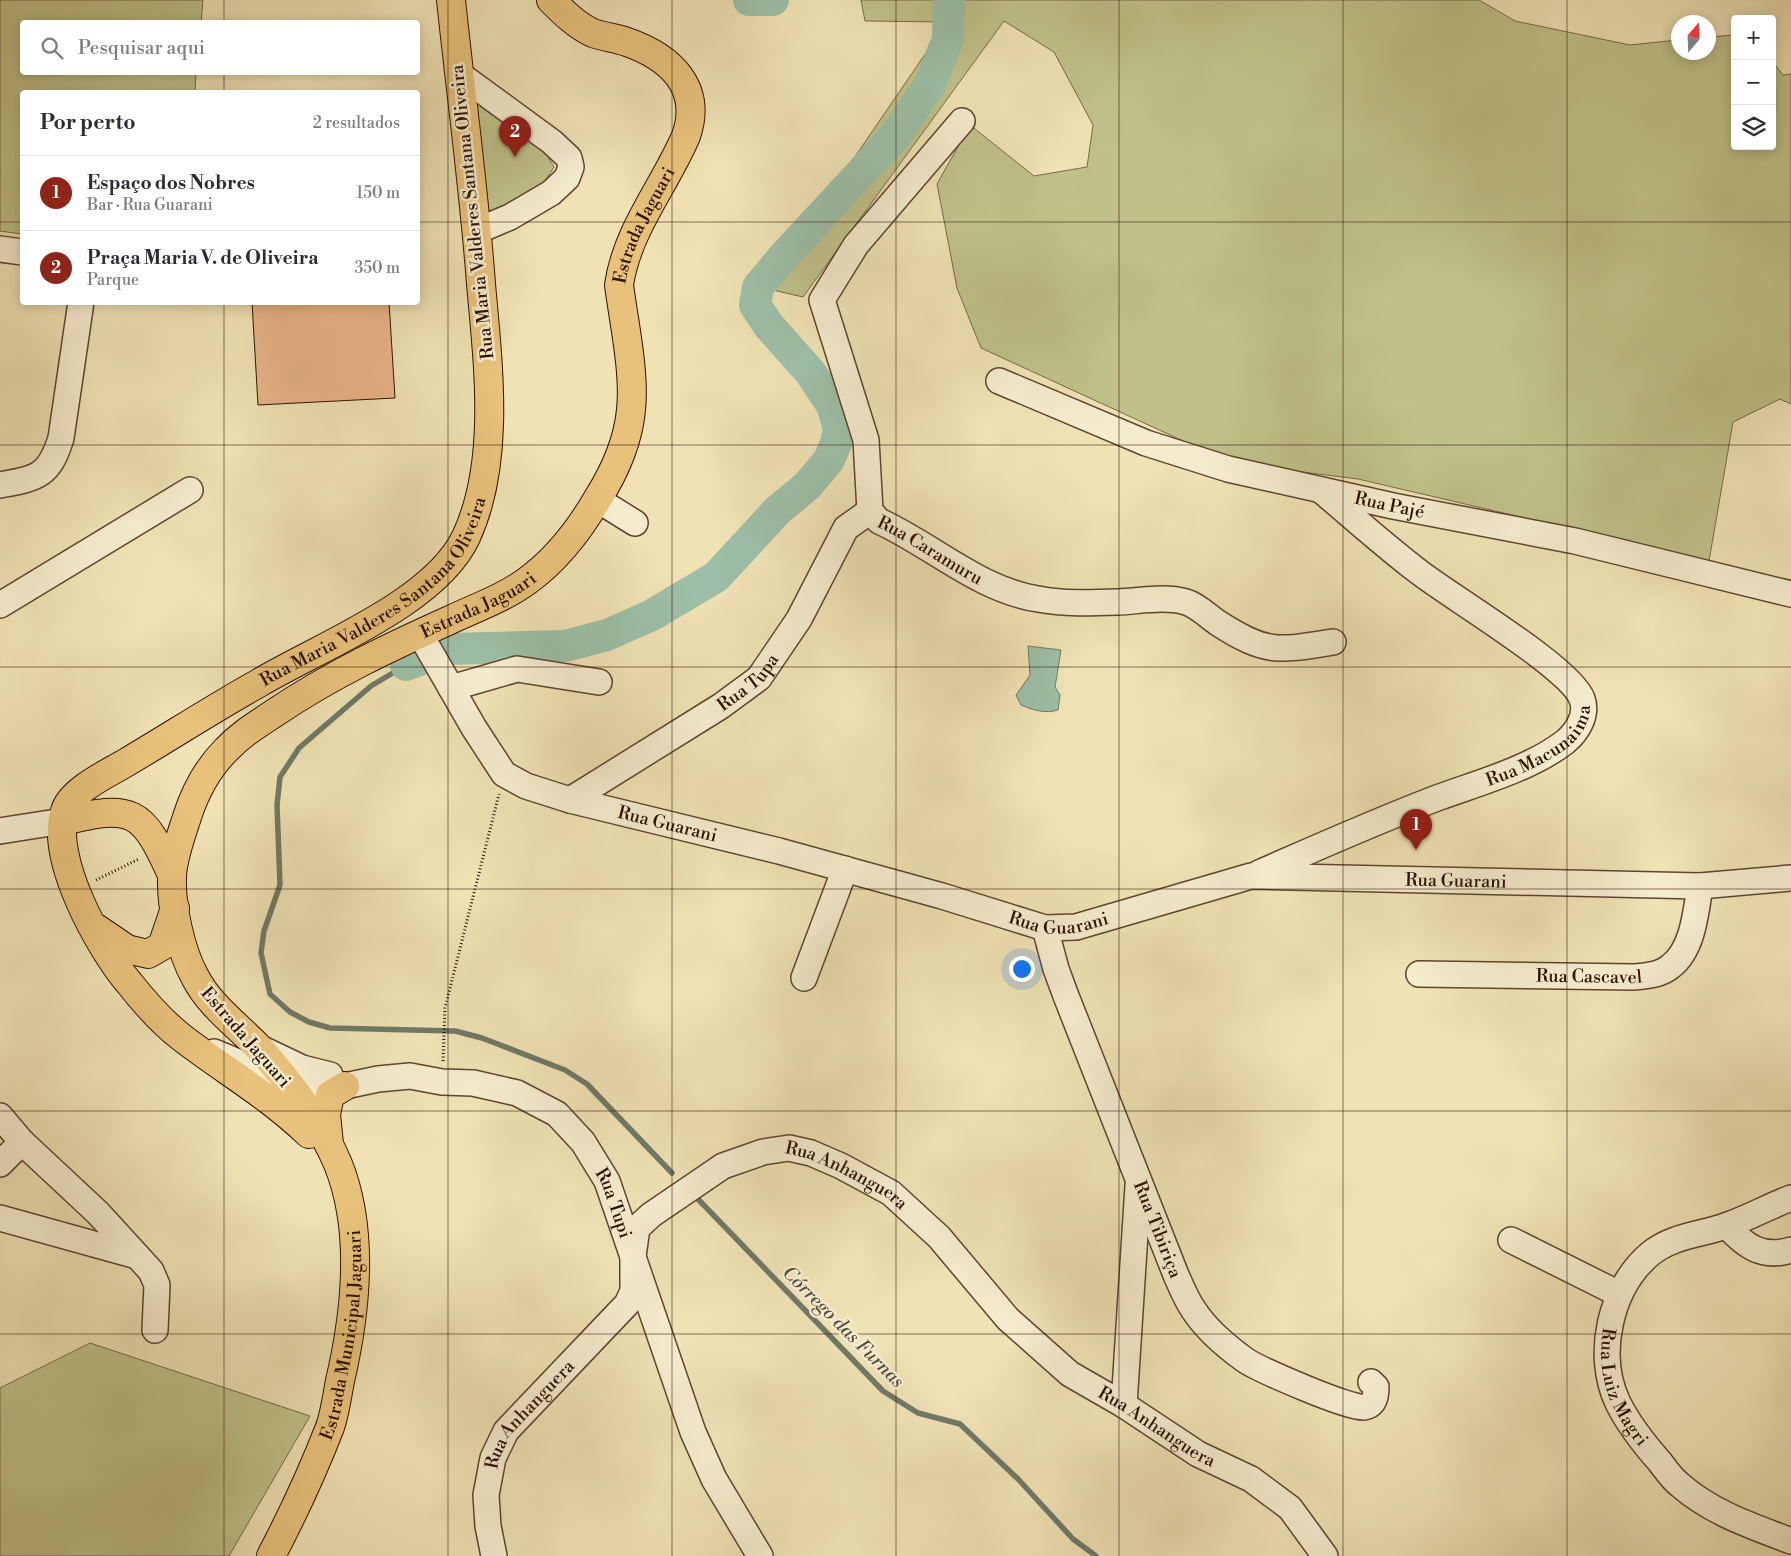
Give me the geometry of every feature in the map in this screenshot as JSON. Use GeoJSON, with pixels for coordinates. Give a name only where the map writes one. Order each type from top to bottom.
{"type":"FeatureCollection","features":[{"type":"Feature","properties":{"kind":"main road","name":"Rua Maria Valderes Santana Oliveira"},"geometry":{"type":"LineString","coordinates":[[332,1151],[274,1102],[180,1036],[154,1012],[121,974],[91,924],[75,890],[65,856],[63,821],[65,809],[77,794],[260,682],[403,602],[442,570],[465,539],[478,498],[484,468],[490,392],[477,231],[451,0]]}},
{"type":"Feature","properties":{"kind":"main road","name":"Estrada Jaguari"},"geometry":{"type":"LineString","coordinates":[[332,1151],[288,1083],[256,1046],[224,1015],[194,976],[185,954],[175,908],[172,875],[188,814],[206,774],[223,752],[240,736],[319,685],[360,662],[429,649],[500,597],[526,582],[547,563],[584,522],[610,479],[626,440],[631,412],[632,394],[620,285],[622,267],[638,227],[686,136],[690,122],[690,101],[683,82],[673,67],[654,54],[628,42],[592,32],[568,16],[551,0]]}},
{"type":"Feature","properties":{"kind":"main road"},"geometry":{"type":"LineString","coordinates":[[303,659],[319,685]]}},
{"type":"Feature","properties":{"kind":"main road"},"geometry":{"type":"LineString","coordinates":[[63,821],[101,813],[123,813],[141,822],[160,848],[172,875]]}},
{"type":"Feature","properties":{"kind":"main road"},"geometry":{"type":"LineString","coordinates":[[91,924],[127,949],[148,954],[162,946],[175,908]]}},
{"type":"Feature","properties":{"kind":"main road"},"geometry":{"type":"LineString","coordinates":[[332,1151],[326,1114],[330,1095],[345,1086]]}},
{"type":"Feature","properties":{"kind":"main road","name":"Estrada Municipal Jaguari"},"geometry":{"type":"LineString","coordinates":[[271,1556],[295,1510],[331,1423],[348,1348],[355,1257],[345,1186],[332,1151]]}},
{"type":"Feature","properties":{"kind":"main road","name":"Estrada Municipal Jaguari"},"geometry":{"type":"LineString","coordinates":[[291,1556],[295,1510]]}},
{"type":"Feature","properties":{"kind":"street"},"geometry":{"type":"LineString","coordinates":[[459,74],[552,142],[568,158],[571,167],[567,178],[551,193],[510,217],[477,231]]}},
{"type":"Feature","properties":{"kind":"street","name":"Rua Caramuru"},"geometry":{"type":"LineString","coordinates":[[962,121],[856,245],[822,300],[866,440],[870,511],[879,520],[962,569],[992,584],[1029,597],[1064,603],[1160,600],[1187,602],[1249,642],[1266,647],[1287,650],[1333,642]]}},
{"type":"Feature","properties":{"kind":"street"},"geometry":{"type":"LineString","coordinates":[[0,249],[20,252]]}},
{"type":"Feature","properties":{"kind":"street"},"geometry":{"type":"LineString","coordinates":[[0,486],[28,480],[45,472],[56,453],[81,305]]}},
{"type":"Feature","properties":{"kind":"street","name":"Rua Pajé"},"geometry":{"type":"LineString","coordinates":[[999,381],[1146,443],[1190,458],[1393,506],[1575,541],[1791,594]]}},
{"type":"Feature","properties":{"kind":"street","name":"Rua Macunaima"},"geometry":{"type":"LineString","coordinates":[[1251,876],[1353,831],[1517,769],[1565,742],[1581,723],[1583,714],[1582,699],[1568,680],[1536,654],[1419,572],[1319,489]]}},
{"type":"Feature","properties":{"kind":"street"},"geometry":{"type":"LineString","coordinates":[[0,605],[190,490]]}},
{"type":"Feature","properties":{"kind":"street"},"geometry":{"type":"LineString","coordinates":[[598,500],[635,523]]}},
{"type":"Feature","properties":{"kind":"street","name":"Rua Tupa"},"geometry":{"type":"LineString","coordinates":[[570,800],[721,706],[759,678],[799,619],[846,528],[870,511]]}},
{"type":"Feature","properties":{"kind":"street","name":"Rua Guarani"},"geometry":{"type":"LineString","coordinates":[[429,649],[504,774],[526,786],[570,800],[845,869],[1045,928],[1076,927],[1251,876],[1700,886],[1791,878]]}},
{"type":"Feature","properties":{"kind":"street"},"geometry":{"type":"LineString","coordinates":[[451,688],[517,669],[599,682]]}},
{"type":"Feature","properties":{"kind":"street"},"geometry":{"type":"LineString","coordinates":[[0,831],[63,821]]}},
{"type":"Feature","properties":{"kind":"street"},"geometry":{"type":"LineString","coordinates":[[804,978],[845,869]]}},
{"type":"Feature","properties":{"kind":"street","name":"Rua Cascavel"},"geometry":{"type":"LineString","coordinates":[[1419,974],[1634,978],[1653,975],[1670,968],[1679,958],[1694,923],[1700,886]]}},
{"type":"Feature","properties":{"kind":"street","name":"Rua Tibiriça"},"geometry":{"type":"LineString","coordinates":[[1045,928],[1059,978],[1176,1275],[1193,1309],[1205,1324],[1245,1360],[1354,1407],[1362,1408],[1370,1405],[1376,1397],[1376,1387],[1371,1382]]}},
{"type":"Feature","properties":{"kind":"street","name":"Rua Maria Valderes Santana Oliveira"},"geometry":{"type":"LineString","coordinates":[[180,1036],[288,1083]]}},
{"type":"Feature","properties":{"kind":"street"},"geometry":{"type":"LineString","coordinates":[[256,1046],[302,1068],[339,1077],[378,1078]]}},
{"type":"Feature","properties":{"kind":"street","name":"Rua Tupi"},"geometry":{"type":"LineString","coordinates":[[288,1083],[345,1086],[378,1078],[410,1076],[442,1082],[473,1083],[517,1092],[557,1114],[583,1142],[606,1182],[693,1432],[714,1479],[760,1556]]}},
{"type":"Feature","properties":{"kind":"street"},"geometry":{"type":"LineString","coordinates":[[0,1116],[22,1142],[98,1213],[156,1279],[155,1330]]}},
{"type":"Feature","properties":{"kind":"street"},"geometry":{"type":"LineString","coordinates":[[0,1164],[22,1142]]}},
{"type":"Feature","properties":{"kind":"street","name":"Rua Anhanguera"},"geometry":{"type":"LineString","coordinates":[[494,1556],[488,1526],[486,1496],[493,1458],[506,1431],[627,1304],[633,1291],[633,1256],[637,1228],[651,1215],[724,1166],[763,1152],[789,1148],[811,1153],[841,1166],[890,1193],[939,1237],[1008,1319],[1070,1374],[1124,1405],[1198,1454],[1251,1480],[1290,1508],[1326,1556]]}},
{"type":"Feature","properties":{"kind":"street"},"geometry":{"type":"LineString","coordinates":[[1124,1405],[1138,1179]]}},
{"type":"Feature","properties":{"kind":"street","name":"Rua Luiz Magri"},"geometry":{"type":"LineString","coordinates":[[1791,1198],[1727,1226],[1684,1236],[1662,1246],[1635,1270],[1620,1294],[1610,1323],[1607,1345],[1610,1379],[1618,1402],[1641,1441],[1680,1485],[1727,1516],[1791,1541]]}},
{"type":"Feature","properties":{"kind":"street"},"geometry":{"type":"LineString","coordinates":[[0,1218],[137,1256]]}},
{"type":"Feature","properties":{"kind":"street"},"geometry":{"type":"LineString","coordinates":[[1727,1226],[1743,1244],[1752,1248],[1765,1252],[1791,1250]]}},
{"type":"Feature","properties":{"kind":"street"},"geometry":{"type":"LineString","coordinates":[[1511,1240],[1620,1294]]}},
{"type":"Feature","properties":{"kind":"path"},"geometry":{"type":"LineString","coordinates":[[444,1047],[445,1008],[504,774]]}},
{"type":"Feature","properties":{"kind":"path"},"geometry":{"type":"LineString","coordinates":[[75,890],[160,848]]}},
{"type":"Feature","properties":{"kind":"shaded area"},"geometry":{"type":"Polygon","coordinates":[[[0,0],[203,0],[201,20],[20,20],[20,75],[196,75],[195,90],[20,90],[20,234],[0,231],[0,0]]]}},
{"type":"Feature","properties":{"kind":"shaded area"},"geometry":{"type":"Polygon","coordinates":[[[861,0],[1479,0],[1515,21],[1630,45],[1671,41],[1671,60],[1716,60],[1716,36],[1731,35],[1731,150],[1776,150],[1776,66],[1783,75],[1791,74],[1791,404],[1780,399],[1733,422],[1709,561],[1358,479],[1231,463],[981,348],[957,288],[937,184],[970,125],[1034,176],[1087,167],[1093,125],[1054,52],[1004,21],[803,297],[773,290],[779,268],[947,22],[865,21],[861,0]]]}},
{"type":"Feature","properties":{"kind":"shaded area"},"geometry":{"type":"Polygon","coordinates":[[[476,101],[541,146],[554,167],[541,186],[528,198],[489,213],[476,101]]]}},
{"type":"Feature","properties":{"kind":"shaded area"},"geometry":{"type":"Polygon","coordinates":[[[1028,646],[1061,650],[1055,687],[1060,695],[1058,710],[1039,711],[1021,705],[1016,695],[1030,675],[1028,646]]]}},
{"type":"Feature","properties":{"kind":"shaded area"},"geometry":{"type":"Polygon","coordinates":[[[90,1343],[310,1416],[229,1556],[0,1556],[0,1388],[90,1343]]]}},
{"type":"Feature","properties":{"kind":"building"},"geometry":{"type":"Polygon","coordinates":[[[252,305],[389,305],[395,398],[258,405],[252,305]]]}},
{"type":"Feature","properties":{"kind":"waterway"},"geometry":{"type":"LineString","coordinates":[[749,0],[773,0]]}},
{"type":"Feature","properties":{"kind":"waterway"},"geometry":{"type":"LineString","coordinates":[[406,665],[448,649],[565,646],[607,635],[652,615],[716,577],[778,510],[807,486],[829,460],[839,429],[832,405],[810,372],[769,326],[755,305],[758,287],[784,256],[895,136],[930,84],[948,39],[949,0]]}},
{"type":"Feature","properties":{"kind":"waterway","name":"Córrego das Furnas"},"geometry":{"type":"LineString","coordinates":[[406,665],[371,686],[299,748],[280,777],[277,805],[280,885],[264,931],[261,953],[270,994],[290,1012],[309,1022],[330,1028],[455,1031],[482,1038],[565,1070],[587,1084],[672,1173]]}},
{"type":"Feature","properties":{"kind":"waterway","name":"Córrego das Furnas"},"geometry":{"type":"LineString","coordinates":[[695,1196],[883,1391],[918,1413],[960,1424],[1019,1480],[1073,1539],[1096,1556]]}},
{"type":"Feature","properties":{"kind":"place","name":"Praça Maria V. de Oliveira"},"geometry":{"type":"Point","coordinates":[515,157]}},
{"type":"Feature","properties":{"kind":"place","name":"Espaço dos Nobres"},"geometry":{"type":"Point","coordinates":[1416,850]}}]}
